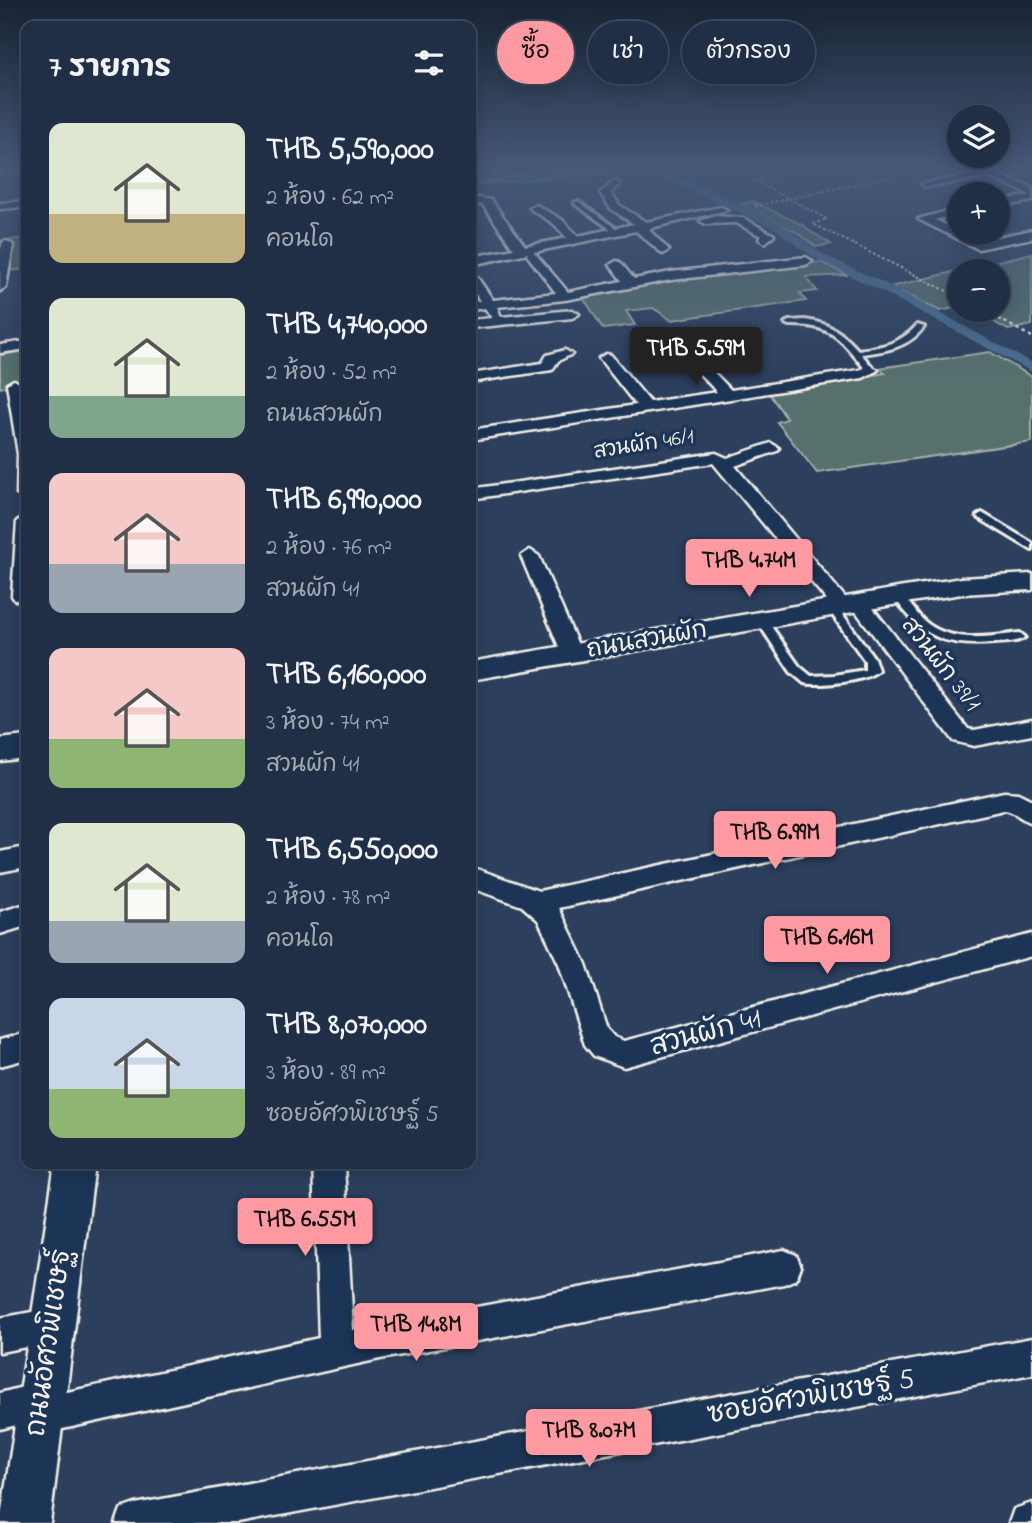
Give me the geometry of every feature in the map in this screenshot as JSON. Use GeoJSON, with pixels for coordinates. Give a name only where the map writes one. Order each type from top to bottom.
{"type":"FeatureCollection","features":[{"type":"Feature","properties":{"kind":"street"},"geometry":{"type":"LineString","coordinates":[[517,239],[565,296]]}},
{"type":"Feature","properties":{"kind":"street"},"geometry":{"type":"LineString","coordinates":[[476,260],[528,253],[581,239]]}},
{"type":"Feature","properties":{"kind":"street"},"geometry":{"type":"LineString","coordinates":[[657,239],[663,244]]}},
{"type":"Feature","properties":{"kind":"street"},"geometry":{"type":"LineString","coordinates":[[0,287],[7,245]]}},
{"type":"Feature","properties":{"kind":"street"},"geometry":{"type":"LineString","coordinates":[[476,305],[565,296],[630,283],[806,261]]}},
{"type":"Feature","properties":{"kind":"street"},"geometry":{"type":"LineString","coordinates":[[616,265],[630,283]]}},
{"type":"Feature","properties":{"kind":"street"},"geometry":{"type":"LineString","coordinates":[[476,284],[500,321]]}},
{"type":"Feature","properties":{"kind":"street"},"geometry":{"type":"LineString","coordinates":[[476,323],[572,314]]}},
{"type":"Feature","properties":{"kind":"street"},"geometry":{"type":"LineString","coordinates":[[0,349],[21,346]]}},
{"type":"Feature","properties":{"kind":"street"},"geometry":{"type":"LineString","coordinates":[[476,377],[547,367],[552,358],[565,354]]}},
{"type":"Feature","properties":{"kind":"street"},"geometry":{"type":"LineString","coordinates":[[690,356],[727,394]]}},
{"type":"Feature","properties":{"kind":"street"},"geometry":{"type":"LineString","coordinates":[[606,358],[646,407]]}},
{"type":"Feature","properties":{"kind":"street"},"geometry":{"type":"LineString","coordinates":[[476,434],[863,374],[871,370]]}},
{"type":"Feature","properties":{"kind":"street"},"geometry":{"type":"LineString","coordinates":[[14,384],[21,399]]}},
{"type":"Feature","properties":{"kind":"street"},"geometry":{"type":"LineString","coordinates":[[725,464],[771,448]]}},
{"type":"Feature","properties":{"kind":"street","name":"สวนผัก 46/1"},"geometry":{"type":"LineString","coordinates":[[476,493],[716,458],[725,464],[844,605]]}},
{"type":"Feature","properties":{"kind":"street"},"geometry":{"type":"LineString","coordinates":[[530,556],[572,654]]}},
{"type":"Feature","properties":{"kind":"street","name":"ถนนสวนผัก"},"geometry":{"type":"LineString","coordinates":[[476,670],[898,596],[962,586],[1032,582]]}},
{"type":"Feature","properties":{"kind":"street"},"geometry":{"type":"LineString","coordinates":[[0,600],[21,596]]}},
{"type":"Feature","properties":{"kind":"street","name":"สวนผัก 39/1"},"geometry":{"type":"LineString","coordinates":[[844,605],[961,735],[974,738],[1032,727]]}},
{"type":"Feature","properties":{"kind":"street"},"geometry":{"type":"LineString","coordinates":[[0,750],[21,748]]}},
{"type":"Feature","properties":{"kind":"street"},"geometry":{"type":"LineString","coordinates":[[476,879],[537,902],[786,845],[1004,800],[1018,802],[1032,814]]}},
{"type":"Feature","properties":{"kind":"street"},"geometry":{"type":"LineString","coordinates":[[0,862],[21,858]]}},
{"type":"Feature","properties":{"kind":"street","name":"สวนผัก 41"},"geometry":{"type":"LineString","coordinates":[[537,902],[554,922],[564,941],[595,1037],[604,1046],[624,1054],[1032,945]]}},
{"type":"Feature","properties":{"kind":"street"},"geometry":{"type":"LineString","coordinates":[[0,923],[21,917]]}},
{"type":"Feature","properties":{"kind":"street"},"geometry":{"type":"LineString","coordinates":[[0,1053],[21,1047]]}},
{"type":"Feature","properties":{"kind":"street","name":"ถนนอัศวพิเชษฐ์"},"geometry":{"type":"LineString","coordinates":[[25,1523],[27,1409],[52,1325],[74,1169]]}},
{"type":"Feature","properties":{"kind":"street"},"geometry":{"type":"LineString","coordinates":[[328,1169],[337,1350]]}},
{"type":"Feature","properties":{"kind":"street"},"geometry":{"type":"LineString","coordinates":[[27,1409],[784,1268]]}},
{"type":"Feature","properties":{"kind":"street"},"geometry":{"type":"LineString","coordinates":[[0,1335],[52,1325]]}},
{"type":"Feature","properties":{"kind":"street","name":"ซอยอัศวพิเชษฐ์ 5"},"geometry":{"type":"LineString","coordinates":[[135,1523],[1032,1356]]}},
{"type":"Feature","properties":{"kind":"lane"},"geometry":{"type":"LineString","coordinates":[[789,323],[807,321],[835,329],[871,370]]}},
{"type":"Feature","properties":{"kind":"lane"},"geometry":{"type":"LineString","coordinates":[[855,353],[907,342],[920,327]]}},
{"type":"Feature","properties":{"kind":"lane"},"geometry":{"type":"LineString","coordinates":[[982,516],[1032,547]]}},
{"type":"Feature","properties":{"kind":"lane"},"geometry":{"type":"LineString","coordinates":[[898,596],[923,625],[948,638],[980,640],[1020,637]]}},
{"type":"Feature","properties":{"kind":"lane"},"geometry":{"type":"LineString","coordinates":[[762,621],[794,669],[808,680],[867,673],[872,670],[870,661],[844,605]]}},
{"type":"Feature","properties":{"kind":"path"},"geometry":{"type":"LineString","coordinates":[[842,239],[947,291]]}},
{"type":"Feature","properties":{"kind":"path"},"geometry":{"type":"LineString","coordinates":[[1004,322],[1032,337]]}},
{"type":"Feature","properties":{"kind":"green space"},"geometry":{"type":"Polygon","coordinates":[[[21,239],[21,270],[0,272],[0,241],[21,239]]]}},
{"type":"Feature","properties":{"kind":"green space"},"geometry":{"type":"Polygon","coordinates":[[[805,239],[823,239],[831,244],[816,247],[805,239]]]}},
{"type":"Feature","properties":{"kind":"green space"},"geometry":{"type":"Polygon","coordinates":[[[1032,253],[1032,325],[1008,330],[994,322],[1010,322],[1010,259],[1007,259],[1032,253]]]}},
{"type":"Feature","properties":{"kind":"green space"},"geometry":{"type":"Polygon","coordinates":[[[821,262],[848,275],[806,277],[817,291],[800,293],[806,301],[671,320],[653,308],[626,311],[635,325],[603,329],[583,297],[680,278],[821,262]]]}},
{"type":"Feature","properties":{"kind":"green space"},"geometry":{"type":"Polygon","coordinates":[[[947,273],[947,310],[940,311],[890,287],[947,273]]]}},
{"type":"Feature","properties":{"kind":"green space"},"geometry":{"type":"Polygon","coordinates":[[[21,352],[21,382],[0,388],[0,355],[21,352]]]}},
{"type":"Feature","properties":{"kind":"green space"},"geometry":{"type":"Polygon","coordinates":[[[990,352],[1032,377],[1032,442],[817,473],[777,422],[787,419],[768,392],[885,373],[879,368],[990,352]]]}},
{"type":"Feature","properties":{"kind":"waterway"},"geometry":{"type":"LineString","coordinates":[[795,239],[820,257],[887,289],[1032,368]]}}]}
